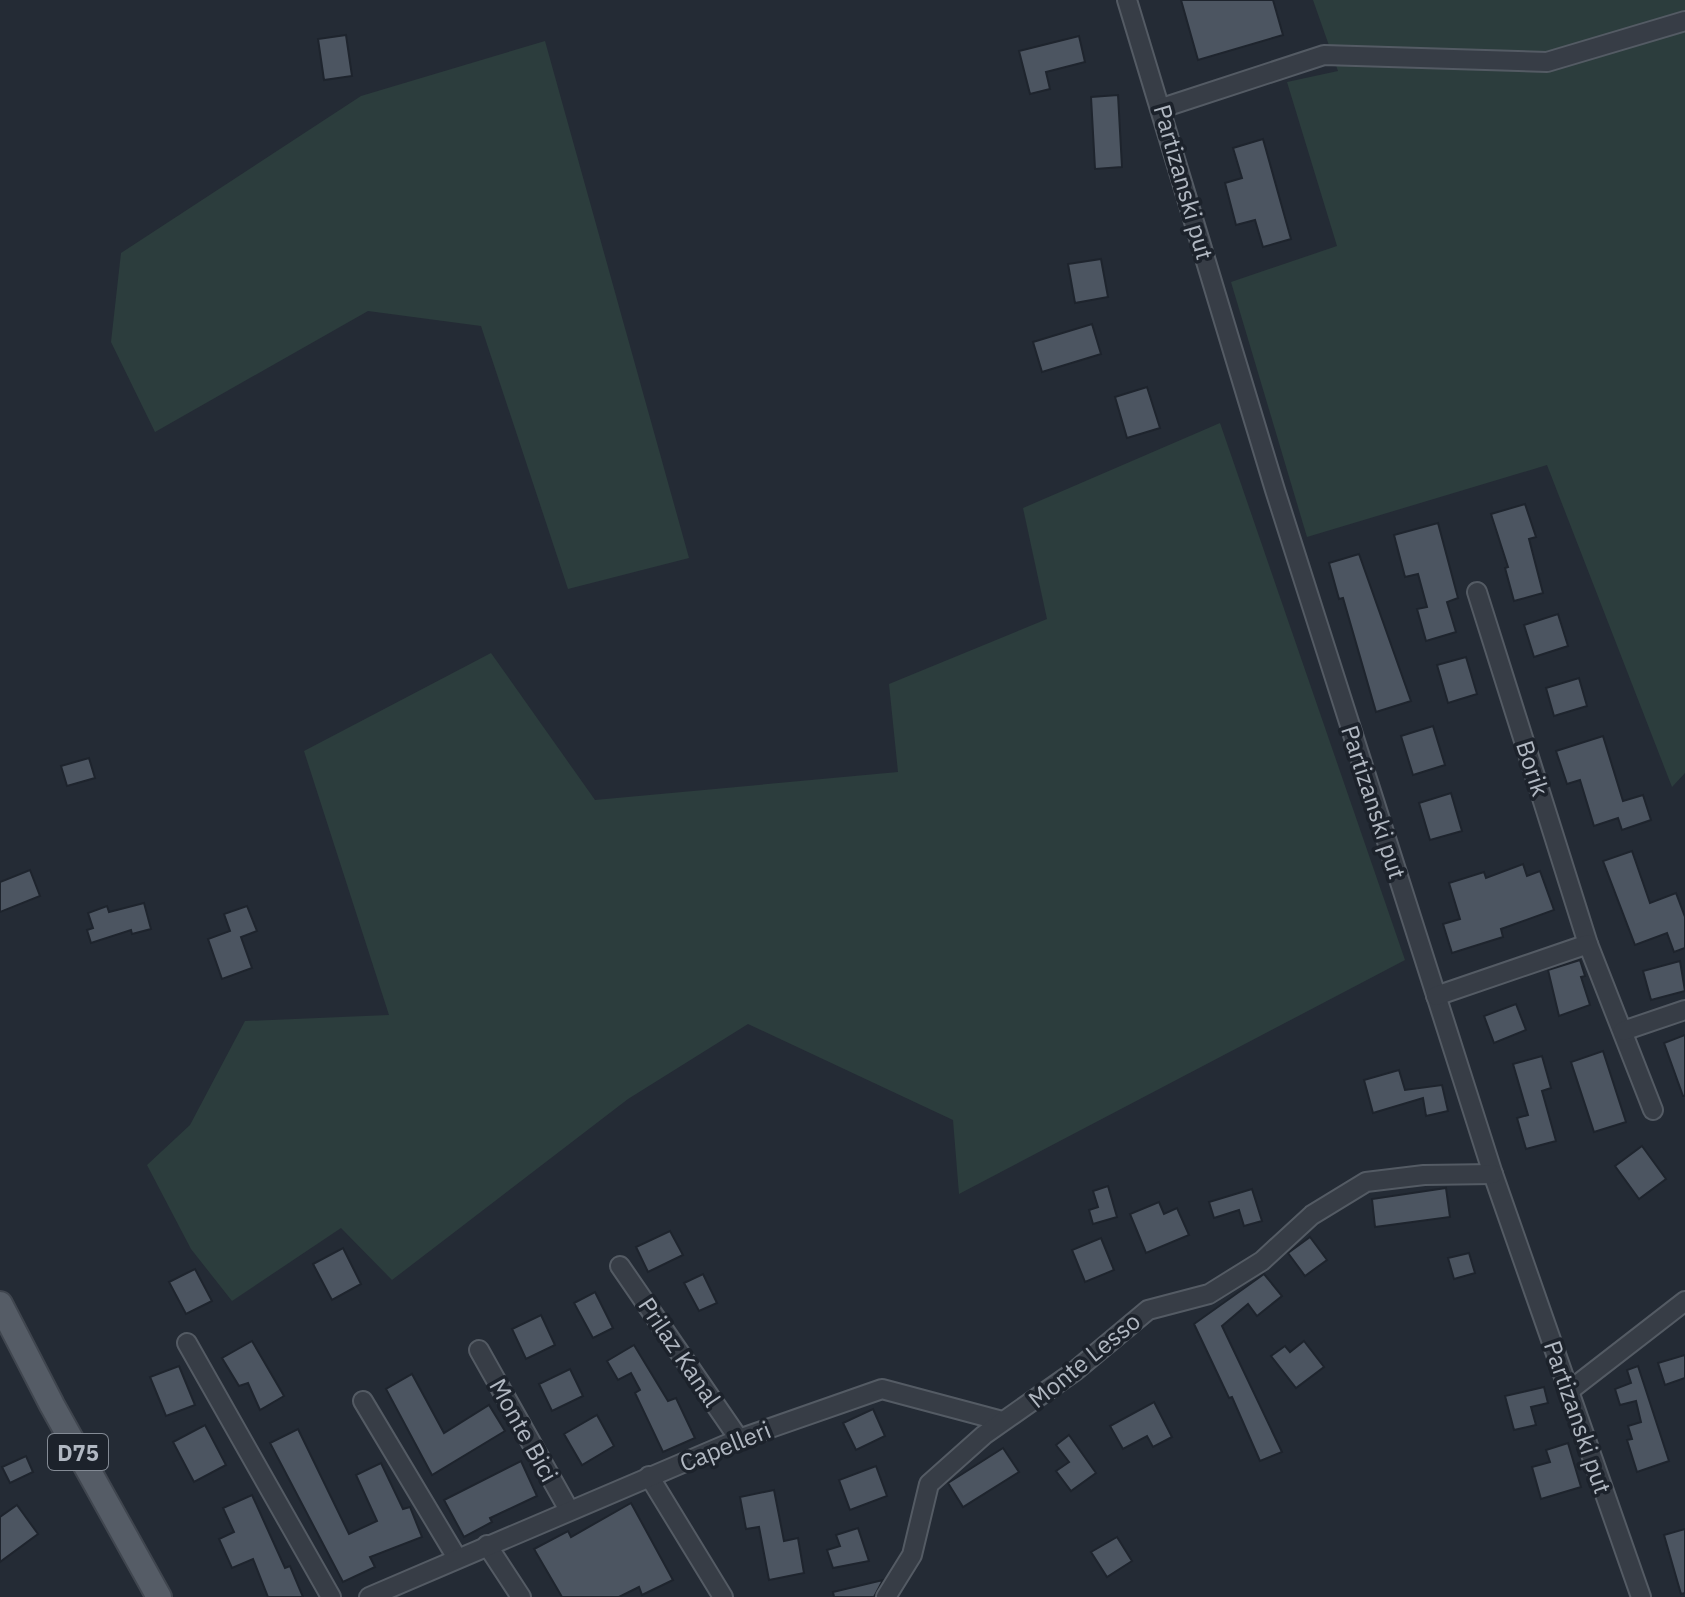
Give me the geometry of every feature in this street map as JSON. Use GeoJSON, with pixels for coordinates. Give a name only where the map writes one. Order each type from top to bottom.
{"type":"FeatureCollection","features":[{"type":"Feature","properties":{"kind":"main road","name":"D75"},"geometry":{"type":"LineString","coordinates":[[0,1304],[52,1405],[159,1597]]}},
{"type":"Feature","properties":{"kind":"street","name":"Partizanski put"},"geometry":{"type":"LineString","coordinates":[[1127,0],[1275,490],[1493,1174],[1641,1597]]}},
{"type":"Feature","properties":{"kind":"street"},"geometry":{"type":"LineString","coordinates":[[1162,108],[1324,55],[1547,62],[1685,21]]}},
{"type":"Feature","properties":{"kind":"street","name":"Borik"},"geometry":{"type":"LineString","coordinates":[[1477,592],[1588,944],[1653,1110]]}},
{"type":"Feature","properties":{"kind":"street"},"geometry":{"type":"LineString","coordinates":[[1436,996],[1588,944]]}},
{"type":"Feature","properties":{"kind":"street"},"geometry":{"type":"LineString","coordinates":[[1623,1031],[1685,1010]]}},
{"type":"Feature","properties":{"kind":"street","name":"Monte Lesso"},"geometry":{"type":"LineString","coordinates":[[886,1597],[912,1555],[929,1484],[1002,1421],[1013,1417],[1075,1371],[1148,1310],[1209,1294],[1262,1261],[1312,1215],[1366,1182],[1424,1175],[1493,1174]]}},
{"type":"Feature","properties":{"kind":"street","name":"Prilaz Kanal"},"geometry":{"type":"LineString","coordinates":[[620,1266],[739,1439]]}},
{"type":"Feature","properties":{"kind":"street"},"geometry":{"type":"LineString","coordinates":[[1569,1391],[1685,1301]]}},
{"type":"Feature","properties":{"kind":"street"},"geometry":{"type":"LineString","coordinates":[[187,1343],[331,1597]]}},
{"type":"Feature","properties":{"kind":"street","name":"Monte Bici"},"geometry":{"type":"LineString","coordinates":[[479,1350],[569,1510]]}},
{"type":"Feature","properties":{"kind":"street","name":"Capelleri"},"geometry":{"type":"LineString","coordinates":[[369,1597],[739,1439],[882,1389],[1002,1421]]}},
{"type":"Feature","properties":{"kind":"street"},"geometry":{"type":"LineString","coordinates":[[363,1401],[457,1558]]}},
{"type":"Feature","properties":{"kind":"street"},"geometry":{"type":"LineString","coordinates":[[649,1476],[723,1597]]}},
{"type":"Feature","properties":{"kind":"street"},"geometry":{"type":"LineString","coordinates":[[487,1545],[521,1597]]}},
{"type":"Feature","properties":{"kind":"shaded area"},"geometry":{"type":"Polygon","coordinates":[[[1313,0],[1685,0],[1685,773],[1672,787],[1547,465],[1307,537],[1231,282],[1337,246],[1287,82],[1338,71],[1313,0]]]}},
{"type":"Feature","properties":{"kind":"shaded area"},"geometry":{"type":"Polygon","coordinates":[[[545,41],[689,558],[568,589],[481,326],[368,311],[155,432],[111,342],[121,253],[361,96],[545,41]]]}},
{"type":"Feature","properties":{"kind":"shaded area"},"geometry":{"type":"Polygon","coordinates":[[[1220,423],[1405,960],[959,1194],[953,1120],[748,1024],[628,1099],[392,1280],[341,1228],[232,1301],[191,1249],[147,1165],[190,1125],[245,1021],[389,1015],[304,751],[491,653],[595,800],[898,772],[889,684],[1047,619],[1023,508],[1220,423]]]}},
{"type":"Feature","properties":{"kind":"building"},"geometry":{"type":"Polygon","coordinates":[[[1181,0],[1273,0],[1283,35],[1198,60],[1181,0]]]}},
{"type":"Feature","properties":{"kind":"building"},"geometry":{"type":"Polygon","coordinates":[[[346,35],[352,76],[324,80],[318,39],[346,35]]]}},
{"type":"Feature","properties":{"kind":"building"},"geometry":{"type":"Polygon","coordinates":[[[1079,36],[1085,62],[1046,72],[1050,89],[1030,94],[1019,51],[1079,36]]]}},
{"type":"Feature","properties":{"kind":"building"},"geometry":{"type":"Polygon","coordinates":[[[1118,95],[1122,167],[1095,169],[1091,97],[1118,95]]]}},
{"type":"Feature","properties":{"kind":"building"},"geometry":{"type":"Polygon","coordinates":[[[1263,139],[1291,239],[1263,247],[1255,220],[1236,225],[1225,183],[1242,178],[1233,148],[1263,139]]]}},
{"type":"Feature","properties":{"kind":"building"},"geometry":{"type":"Polygon","coordinates":[[[1101,259],[1108,297],[1075,303],[1068,264],[1101,259]]]}},
{"type":"Feature","properties":{"kind":"building"},"geometry":{"type":"Polygon","coordinates":[[[1092,324],[1101,354],[1042,372],[1033,342],[1092,324]]]}},
{"type":"Feature","properties":{"kind":"building"},"geometry":{"type":"Polygon","coordinates":[[[1147,387],[1160,428],[1127,438],[1115,397],[1147,387]]]}},
{"type":"Feature","properties":{"kind":"building"},"geometry":{"type":"Polygon","coordinates":[[[1525,504],[1536,537],[1529,539],[1543,593],[1514,601],[1505,568],[1508,567],[1491,514],[1525,504]]]}},
{"type":"Feature","properties":{"kind":"building"},"geometry":{"type":"Polygon","coordinates":[[[1438,523],[1458,598],[1447,602],[1456,632],[1426,641],[1417,609],[1427,607],[1418,574],[1405,577],[1394,535],[1438,523]]]}},
{"type":"Feature","properties":{"kind":"building"},"geometry":{"type":"Polygon","coordinates":[[[1359,554],[1411,701],[1376,712],[1343,598],[1339,599],[1329,563],[1359,554]]]}},
{"type":"Feature","properties":{"kind":"building"},"geometry":{"type":"Polygon","coordinates":[[[1558,614],[1568,646],[1534,657],[1524,625],[1558,614]]]}},
{"type":"Feature","properties":{"kind":"building"},"geometry":{"type":"Polygon","coordinates":[[[1466,657],[1477,694],[1448,703],[1437,665],[1466,657]]]}},
{"type":"Feature","properties":{"kind":"building"},"geometry":{"type":"Polygon","coordinates":[[[1579,678],[1587,706],[1554,716],[1546,688],[1579,678]]]}},
{"type":"Feature","properties":{"kind":"building"},"geometry":{"type":"Polygon","coordinates":[[[1433,726],[1445,765],[1413,775],[1401,736],[1433,726]]]}},
{"type":"Feature","properties":{"kind":"building"},"geometry":{"type":"Polygon","coordinates":[[[1603,736],[1623,801],[1643,795],[1651,820],[1622,830],[1618,818],[1594,826],[1580,780],[1567,784],[1556,751],[1603,736]]]}},
{"type":"Feature","properties":{"kind":"building"},"geometry":{"type":"Polygon","coordinates":[[[89,758],[95,778],[67,786],[61,766],[89,758]]]}},
{"type":"Feature","properties":{"kind":"building"},"geometry":{"type":"Polygon","coordinates":[[[1451,793],[1462,831],[1430,840],[1419,803],[1451,793]]]}},
{"type":"Feature","properties":{"kind":"building"},"geometry":{"type":"Polygon","coordinates":[[[1632,851],[1650,903],[1676,893],[1685,917],[1685,948],[1674,952],[1667,933],[1635,945],[1603,861],[1632,851]]]}},
{"type":"Feature","properties":{"kind":"building"},"geometry":{"type":"Polygon","coordinates":[[[1523,864],[1527,876],[1540,871],[1554,910],[1501,929],[1503,937],[1452,953],[1443,924],[1460,919],[1449,883],[1484,872],[1486,878],[1523,864]]]}},
{"type":"Feature","properties":{"kind":"building"},"geometry":{"type":"Polygon","coordinates":[[[30,870],[40,896],[0,912],[0,882],[30,870]]]}},
{"type":"Feature","properties":{"kind":"building"},"geometry":{"type":"Polygon","coordinates":[[[144,903],[151,929],[132,934],[131,930],[91,943],[87,930],[93,928],[88,913],[107,906],[109,912],[144,903]]]}},
{"type":"Feature","properties":{"kind":"building"},"geometry":{"type":"Polygon","coordinates":[[[247,906],[257,931],[241,937],[252,968],[222,979],[208,939],[230,931],[224,914],[247,906]]]}},
{"type":"Feature","properties":{"kind":"building"},"geometry":{"type":"Polygon","coordinates":[[[1580,960],[1585,976],[1581,977],[1590,1005],[1559,1016],[1548,970],[1580,960]]]}},
{"type":"Feature","properties":{"kind":"building"},"geometry":{"type":"Polygon","coordinates":[[[1680,961],[1685,991],[1651,1000],[1643,971],[1680,961]]]}},
{"type":"Feature","properties":{"kind":"building"},"geometry":{"type":"Polygon","coordinates":[[[1516,1004],[1526,1030],[1494,1043],[1484,1016],[1516,1004]]]}},
{"type":"Feature","properties":{"kind":"building"},"geometry":{"type":"Polygon","coordinates":[[[1685,1035],[1685,1096],[1683,1096],[1664,1043],[1685,1035]]]}},
{"type":"Feature","properties":{"kind":"building"},"geometry":{"type":"Polygon","coordinates":[[[1603,1051],[1626,1122],[1594,1132],[1571,1062],[1603,1051]]]}},
{"type":"Feature","properties":{"kind":"building"},"geometry":{"type":"Polygon","coordinates":[[[1542,1056],[1551,1088],[1542,1091],[1556,1141],[1526,1149],[1517,1118],[1528,1115],[1513,1064],[1542,1056]]]}},
{"type":"Feature","properties":{"kind":"building"},"geometry":{"type":"Polygon","coordinates":[[[1399,1070],[1405,1090],[1442,1085],[1448,1111],[1426,1116],[1423,1098],[1373,1113],[1364,1080],[1399,1070]]]}},
{"type":"Feature","properties":{"kind":"building"},"geometry":{"type":"Polygon","coordinates":[[[1642,1146],[1666,1179],[1639,1199],[1615,1166],[1642,1146]]]}},
{"type":"Feature","properties":{"kind":"building"},"geometry":{"type":"Polygon","coordinates":[[[1108,1186],[1117,1217],[1093,1224],[1089,1210],[1098,1207],[1093,1191],[1108,1186]]]}},
{"type":"Feature","properties":{"kind":"building"},"geometry":{"type":"Polygon","coordinates":[[[1446,1188],[1450,1217],[1375,1227],[1372,1199],[1446,1188]]]}},
{"type":"Feature","properties":{"kind":"building"},"geometry":{"type":"Polygon","coordinates":[[[1252,1189],[1262,1221],[1244,1226],[1239,1210],[1214,1218],[1209,1202],[1252,1189]]]}},
{"type":"Feature","properties":{"kind":"building"},"geometry":{"type":"Polygon","coordinates":[[[1159,1202],[1164,1214],[1177,1208],[1189,1235],[1146,1253],[1130,1214],[1159,1202]]]}},
{"type":"Feature","properties":{"kind":"building"},"geometry":{"type":"Polygon","coordinates":[[[670,1231],[683,1255],[648,1272],[636,1247],[670,1231]]]}},
{"type":"Feature","properties":{"kind":"building"},"geometry":{"type":"Polygon","coordinates":[[[1310,1237],[1327,1260],[1305,1276],[1288,1253],[1310,1237]]]}},
{"type":"Feature","properties":{"kind":"building"},"geometry":{"type":"Polygon","coordinates":[[[1101,1238],[1114,1270],[1085,1282],[1072,1250],[1101,1238]]]}},
{"type":"Feature","properties":{"kind":"building"},"geometry":{"type":"Polygon","coordinates":[[[343,1248],[361,1284],[332,1300],[313,1264],[343,1248]]]}},
{"type":"Feature","properties":{"kind":"building"},"geometry":{"type":"Polygon","coordinates":[[[1469,1253],[1475,1273],[1454,1279],[1448,1258],[1469,1253]]]}},
{"type":"Feature","properties":{"kind":"building"},"geometry":{"type":"Polygon","coordinates":[[[195,1269],[212,1301],[186,1314],[169,1282],[195,1269]]]}},
{"type":"Feature","properties":{"kind":"building"},"geometry":{"type":"Polygon","coordinates":[[[703,1274],[717,1303],[699,1311],[684,1283],[703,1274]]]}},
{"type":"Feature","properties":{"kind":"building"},"geometry":{"type":"Polygon","coordinates":[[[1264,1274],[1282,1296],[1257,1316],[1248,1304],[1222,1326],[1282,1452],[1260,1461],[1232,1397],[1229,1398],[1194,1324],[1264,1274]]]}},
{"type":"Feature","properties":{"kind":"building"},"geometry":{"type":"Polygon","coordinates":[[[595,1292],[613,1328],[593,1338],[574,1303],[595,1292]]]}},
{"type":"Feature","properties":{"kind":"building"},"geometry":{"type":"Polygon","coordinates":[[[541,1315],[555,1345],[526,1359],[512,1329],[541,1315]]]}},
{"type":"Feature","properties":{"kind":"building"},"geometry":{"type":"Polygon","coordinates":[[[252,1341],[284,1396],[260,1410],[248,1383],[239,1386],[222,1358],[252,1341]]]}},
{"type":"Feature","properties":{"kind":"building"},"geometry":{"type":"Polygon","coordinates":[[[1304,1341],[1324,1367],[1296,1388],[1271,1356],[1285,1346],[1290,1352],[1304,1341]]]}},
{"type":"Feature","properties":{"kind":"building"},"geometry":{"type":"Polygon","coordinates":[[[634,1345],[668,1401],[676,1398],[695,1438],[663,1452],[635,1393],[640,1390],[631,1373],[618,1380],[607,1361],[634,1345]]]}},
{"type":"Feature","properties":{"kind":"building"},"geometry":{"type":"Polygon","coordinates":[[[1685,1355],[1685,1378],[1665,1385],[1658,1363],[1685,1355]]]}},
{"type":"Feature","properties":{"kind":"building"},"geometry":{"type":"Polygon","coordinates":[[[179,1366],[195,1405],[166,1416],[150,1377],[179,1366]]]}},
{"type":"Feature","properties":{"kind":"building"},"geometry":{"type":"Polygon","coordinates":[[[1638,1366],[1669,1461],[1637,1472],[1627,1440],[1632,1439],[1628,1426],[1641,1422],[1636,1401],[1620,1405],[1615,1389],[1631,1383],[1627,1370],[1638,1366]]]}},
{"type":"Feature","properties":{"kind":"building"},"geometry":{"type":"Polygon","coordinates":[[[570,1369],[583,1396],[552,1411],[539,1384],[570,1369]]]}},
{"type":"Feature","properties":{"kind":"building"},"geometry":{"type":"Polygon","coordinates":[[[412,1374],[444,1433],[489,1405],[505,1431],[432,1475],[386,1389],[412,1374]]]}},
{"type":"Feature","properties":{"kind":"building"},"geometry":{"type":"Polygon","coordinates":[[[1544,1387],[1548,1403],[1531,1407],[1536,1425],[1514,1430],[1505,1396],[1544,1387]]]}},
{"type":"Feature","properties":{"kind":"building"},"geometry":{"type":"Polygon","coordinates":[[[1154,1402],[1172,1437],[1153,1447],[1147,1436],[1123,1449],[1110,1426],[1154,1402]]]}},
{"type":"Feature","properties":{"kind":"building"},"geometry":{"type":"Polygon","coordinates":[[[873,1409],[885,1436],[856,1450],[843,1423],[873,1409]]]}},
{"type":"Feature","properties":{"kind":"building"},"geometry":{"type":"Polygon","coordinates":[[[597,1415],[614,1446],[582,1465],[564,1434],[597,1415]]]}},
{"type":"Feature","properties":{"kind":"building"},"geometry":{"type":"Polygon","coordinates":[[[205,1425],[226,1465],[194,1482],[173,1442],[205,1425]]]}},
{"type":"Feature","properties":{"kind":"building"},"geometry":{"type":"Polygon","coordinates":[[[298,1429],[349,1534],[377,1521],[356,1475],[381,1463],[403,1509],[410,1507],[422,1537],[370,1557],[375,1567],[343,1582],[270,1443],[298,1429]]]}},
{"type":"Feature","properties":{"kind":"building"},"geometry":{"type":"Polygon","coordinates":[[[1069,1435],[1096,1473],[1071,1491],[1056,1471],[1069,1462],[1056,1445],[1069,1435]]]}},
{"type":"Feature","properties":{"kind":"building"},"geometry":{"type":"Polygon","coordinates":[[[1568,1443],[1581,1487],[1541,1499],[1532,1467],[1550,1462],[1546,1450],[1568,1443]]]}},
{"type":"Feature","properties":{"kind":"building"},"geometry":{"type":"Polygon","coordinates":[[[1003,1448],[1019,1472],[963,1507],[948,1483],[1003,1448]]]}},
{"type":"Feature","properties":{"kind":"building"},"geometry":{"type":"Polygon","coordinates":[[[26,1456],[33,1472],[10,1483],[2,1467],[26,1456]]]}},
{"type":"Feature","properties":{"kind":"building"},"geometry":{"type":"Polygon","coordinates":[[[521,1461],[537,1496],[490,1518],[492,1522],[464,1537],[444,1500],[521,1461]]]}},
{"type":"Feature","properties":{"kind":"building"},"geometry":{"type":"Polygon","coordinates":[[[876,1466],[887,1496],[850,1510],[839,1480],[876,1466]]]}},
{"type":"Feature","properties":{"kind":"building"},"geometry":{"type":"Polygon","coordinates":[[[774,1490],[784,1541],[798,1538],[804,1573],[769,1580],[759,1527],[746,1529],[740,1497],[774,1490]]]}},
{"type":"Feature","properties":{"kind":"building"},"geometry":{"type":"Polygon","coordinates":[[[252,1495],[285,1568],[290,1566],[303,1597],[268,1597],[253,1559],[232,1568],[219,1539],[234,1532],[223,1508],[252,1495]]]}},
{"type":"Feature","properties":{"kind":"building"},"geometry":{"type":"Polygon","coordinates":[[[631,1503],[673,1580],[642,1595],[639,1587],[619,1597],[562,1597],[534,1549],[568,1531],[571,1537],[631,1503]]]}},
{"type":"Feature","properties":{"kind":"building"},"geometry":{"type":"Polygon","coordinates":[[[17,1505],[38,1534],[0,1562],[0,1517],[17,1505]]]}},
{"type":"Feature","properties":{"kind":"building"},"geometry":{"type":"Polygon","coordinates":[[[858,1528],[869,1561],[833,1568],[827,1550],[840,1546],[836,1535],[858,1528]]]}},
{"type":"Feature","properties":{"kind":"building"},"geometry":{"type":"Polygon","coordinates":[[[1685,1529],[1685,1593],[1681,1594],[1664,1535],[1685,1529]]]}},
{"type":"Feature","properties":{"kind":"building"},"geometry":{"type":"Polygon","coordinates":[[[1117,1537],[1132,1561],[1107,1577],[1091,1552],[1117,1537]]]}},
{"type":"Feature","properties":{"kind":"building"},"geometry":{"type":"Polygon","coordinates":[[[883,1580],[874,1597],[834,1597],[833,1592],[883,1580]]]}}]}
